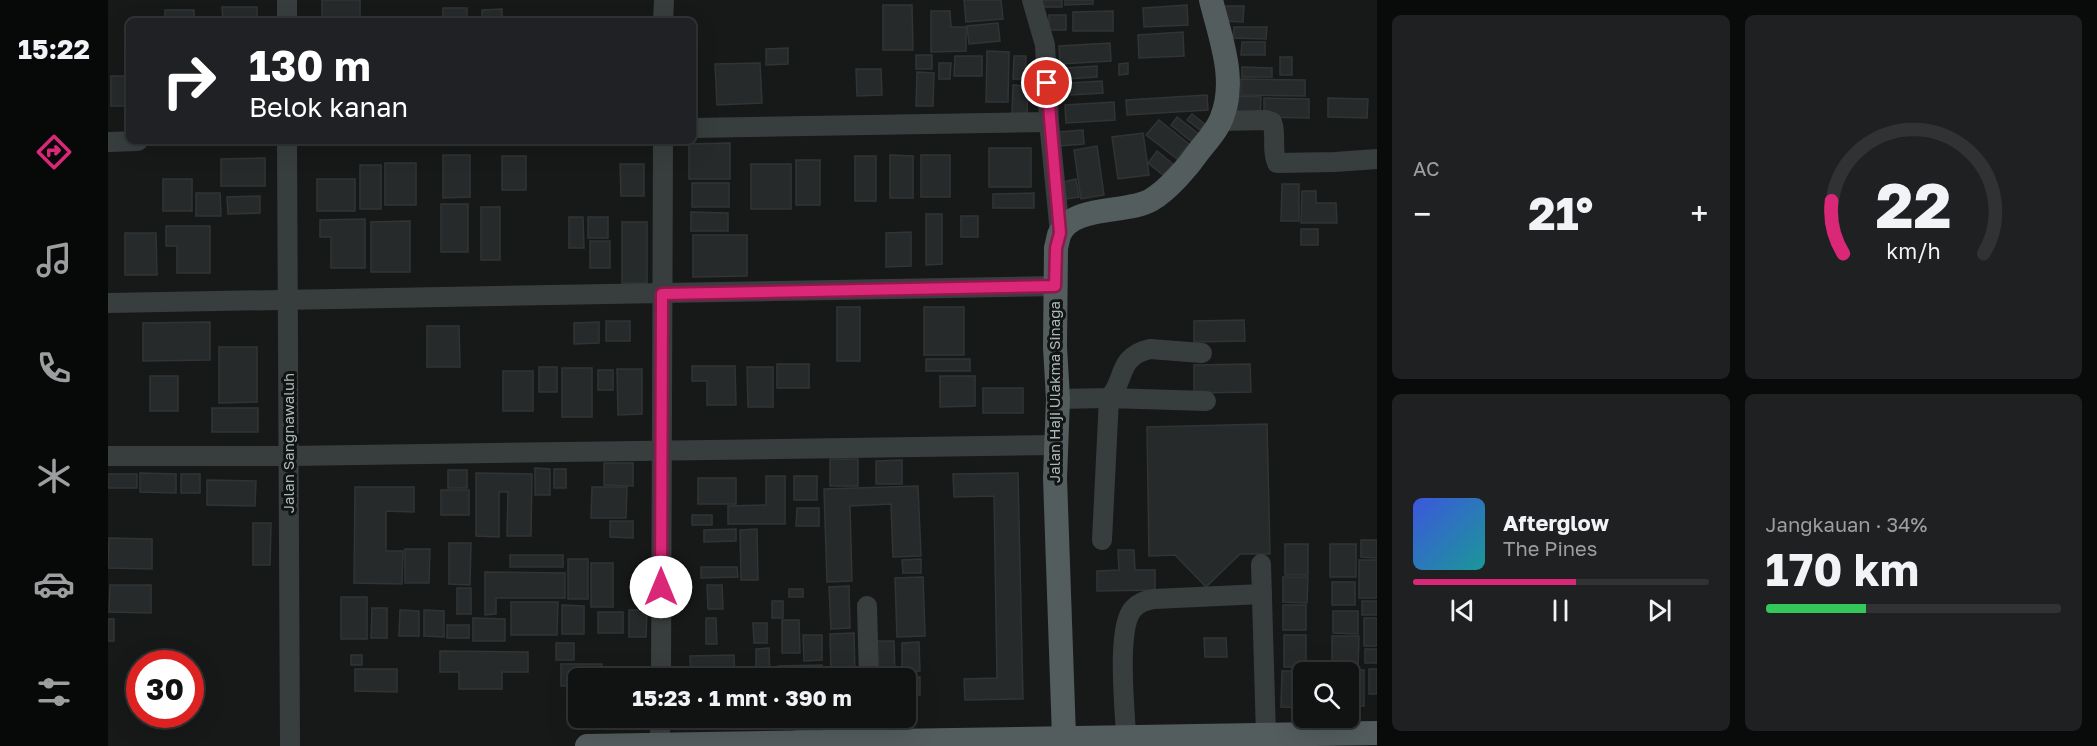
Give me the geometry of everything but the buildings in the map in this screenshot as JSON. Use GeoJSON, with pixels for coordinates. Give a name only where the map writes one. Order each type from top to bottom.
{"type":"FeatureCollection","features":[{"type":"Feature","properties":{"kind":"main road"},"geometry":{"type":"LineString","coordinates":[[1060,233],[1078,218],[1151,200],[1191,164],[1221,121],[1229,81],[1211,0]]}},
{"type":"Feature","properties":{"kind":"main road","name":"Jalan Haji Ulakma Sinaga"},"geometry":{"type":"LineString","coordinates":[[1060,233],[1056,248],[1055,286],[1058,399],[1055,445],[1064,737]]}},
{"type":"Feature","properties":{"kind":"main road"},"geometry":{"type":"LineString","coordinates":[[586,746],[805,742],[831,744],[870,729],[1064,737],[1266,735],[1365,737]]}},
{"type":"Feature","properties":{"kind":"street"},"geometry":{"type":"LineString","coordinates":[[286,0],[287,18]]}},
{"type":"Feature","properties":{"kind":"street"},"geometry":{"type":"LineString","coordinates":[[663,18],[664,0]]}},
{"type":"Feature","properties":{"kind":"street"},"geometry":{"type":"LineString","coordinates":[[1032,0],[1045,45],[1049,122],[1060,233]]}},
{"type":"Feature","properties":{"kind":"street"},"geometry":{"type":"LineString","coordinates":[[1221,121],[1266,120],[1272,122],[1274,156],[1277,163],[1377,159]]}},
{"type":"Feature","properties":{"kind":"street"},"geometry":{"type":"LineString","coordinates":[[696,128],[1049,122]]}},
{"type":"Feature","properties":{"kind":"street"},"geometry":{"type":"LineString","coordinates":[[108,142],[126,141]]}},
{"type":"Feature","properties":{"kind":"street","name":"Jalan Sangnawaluh"},"geometry":{"type":"LineString","coordinates":[[287,144],[290,746]]}},
{"type":"Feature","properties":{"kind":"street"},"geometry":{"type":"LineString","coordinates":[[660,668],[663,144]]}},
{"type":"Feature","properties":{"kind":"street"},"geometry":{"type":"LineString","coordinates":[[108,303],[1055,286]]}},
{"type":"Feature","properties":{"kind":"street"},"geometry":{"type":"LineString","coordinates":[[1102,540],[1109,398],[1115,390],[1123,367],[1134,355],[1142,351],[1202,352]]}},
{"type":"Feature","properties":{"kind":"street"},"geometry":{"type":"LineString","coordinates":[[1058,399],[1206,401]]}},
{"type":"Feature","properties":{"kind":"street"},"geometry":{"type":"LineString","coordinates":[[108,456],[289,456],[1055,445]]}},
{"type":"Feature","properties":{"kind":"street"},"geometry":{"type":"LineString","coordinates":[[1261,564],[1266,735]]}},
{"type":"Feature","properties":{"kind":"street"},"geometry":{"type":"LineString","coordinates":[[1126,736],[1123,644],[1125,623],[1132,609],[1144,601],[1154,599],[1262,594]]}},
{"type":"Feature","properties":{"kind":"street"},"geometry":{"type":"LineString","coordinates":[[867,606],[869,668]]}},
{"type":"Feature","properties":{"kind":"street"},"geometry":{"type":"LineString","coordinates":[[660,728],[660,745]]}},
{"type":"Feature","properties":{"kind":"street"},"geometry":{"type":"LineString","coordinates":[[804,728],[805,742]]}},
{"type":"Feature","properties":{"kind":"route"},"geometry":{"type":"LineString","coordinates":[[661,587],[662,294],[1055,286],[1056,248],[1060,233],[1047,83]]}}]}
